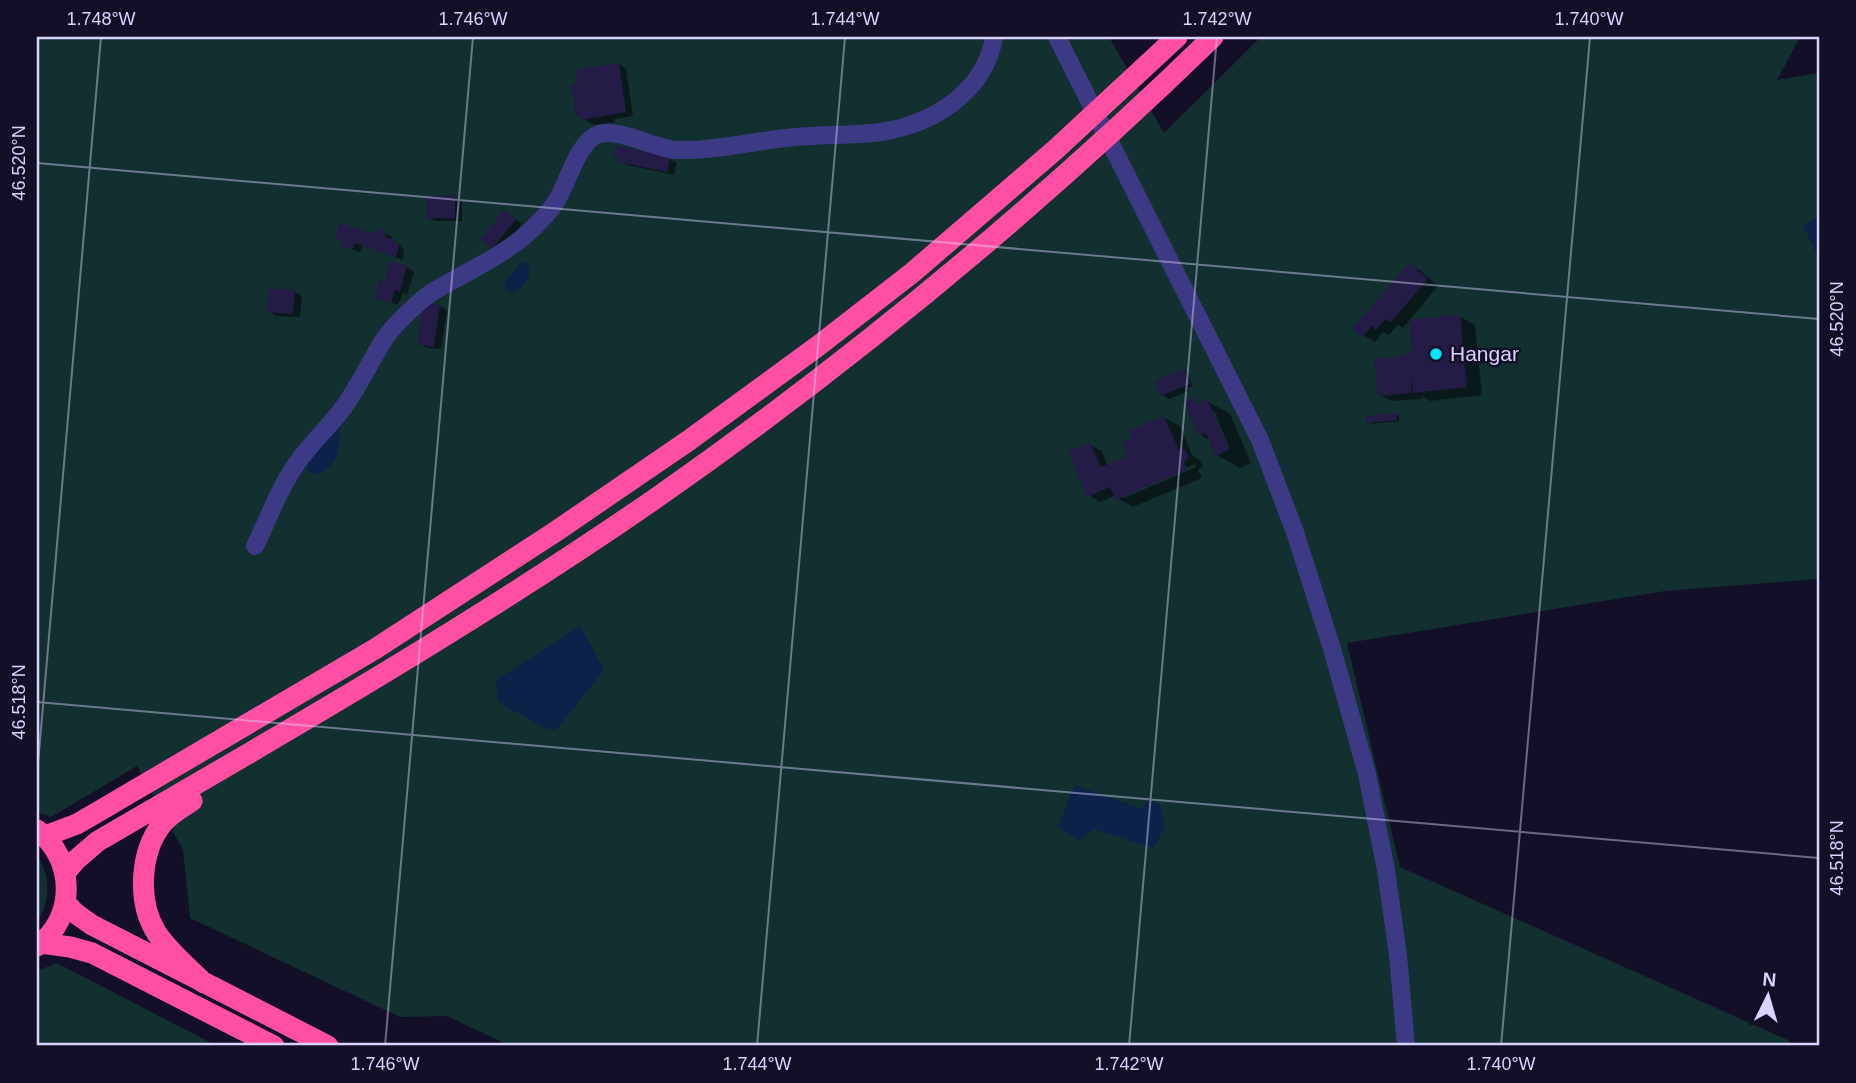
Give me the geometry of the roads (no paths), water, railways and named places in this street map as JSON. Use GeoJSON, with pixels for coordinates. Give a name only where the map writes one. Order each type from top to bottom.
{"type":"FeatureCollection","features":[{"type":"Feature","properties":{"kind":"highway"},"geometry":{"type":"LineString","coordinates":[[39,945],[61,917],[67,887],[61,860],[41,833],[77,824],[374,649],[555,532],[688,441],[912,273],[1055,150],[1177,37]]}},
{"type":"Feature","properties":{"kind":"highway"},"geometry":{"type":"LineString","coordinates":[[65,873],[98,841],[469,621],[528,583],[659,495],[781,407],[900,315],[986,243],[1118,127],[1213,37]]}},
{"type":"Feature","properties":{"kind":"highway"},"geometry":{"type":"LineString","coordinates":[[204,983],[164,941],[149,917],[144,888],[148,853],[160,826],[167,818],[275,737]]}},
{"type":"Feature","properties":{"kind":"highway"},"geometry":{"type":"LineString","coordinates":[[65,902],[92,925],[328,1046]]}},
{"type":"Feature","properties":{"kind":"highway"},"geometry":{"type":"LineString","coordinates":[[39,945],[69,947],[92,953],[274,1046]]}},
{"type":"Feature","properties":{"kind":"street"},"geometry":{"type":"LineString","coordinates":[[255,547],[275,500],[294,466],[347,403],[384,340],[431,292],[526,236],[557,201],[581,152],[594,136],[614,134],[660,147],[689,149],[903,128],[939,112],[973,86],[989,58],[994,37]]}},
{"type":"Feature","properties":{"kind":"street"},"geometry":{"type":"LineString","coordinates":[[1058,37],[1260,440],[1294,532],[1326,628],[1367,774],[1381,843],[1398,955],[1406,1046]]}},
{"type":"Feature","properties":{"kind":"water"},"geometry":{"type":"Polygon","coordinates":[[[1819,217],[1819,259],[1803,225],[1819,217]]]}},
{"type":"Feature","properties":{"kind":"water"},"geometry":{"type":"Polygon","coordinates":[[[524,262],[529,269],[526,281],[512,292],[505,289],[506,281],[520,263],[524,262]]]}},
{"type":"Feature","properties":{"kind":"water"},"geometry":{"type":"Polygon","coordinates":[[[339,420],[339,444],[335,461],[324,471],[311,473],[305,461],[339,420]]]}},
{"type":"Feature","properties":{"kind":"water"},"geometry":{"type":"Polygon","coordinates":[[[580,625],[604,670],[562,723],[554,730],[545,728],[497,699],[495,681],[580,625]]]}},
{"type":"Feature","properties":{"kind":"water"},"geometry":{"type":"Polygon","coordinates":[[[1075,785],[1141,809],[1149,799],[1160,805],[1165,827],[1153,848],[1093,829],[1080,840],[1058,827],[1075,785]]]}},
{"type":"Feature","properties":{"kind":"place","name":"Hangar"},"geometry":{"type":"Point","coordinates":[1436,354]}}]}
